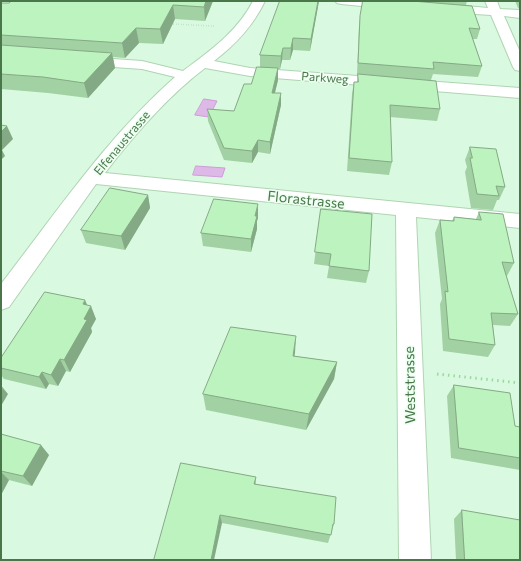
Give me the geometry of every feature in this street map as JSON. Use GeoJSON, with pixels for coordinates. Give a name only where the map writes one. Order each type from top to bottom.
{"type":"FeatureCollection","features":[{"type":"Feature","properties":{"kind":"street","name":"Elfenaustrasse"},"geometry":{"type":"LineString","coordinates":[[1,301],[93,178],[144,116],[187,76],[238,35],[251,18],[258,1]]}},
{"type":"Feature","properties":{"kind":"street"},"geometry":{"type":"LineString","coordinates":[[341,1],[403,6]]}},
{"type":"Feature","properties":{"kind":"street"},"geometry":{"type":"LineString","coordinates":[[435,8],[494,7],[520,14]]}},
{"type":"Feature","properties":{"kind":"street"},"geometry":{"type":"LineString","coordinates":[[494,7],[520,67]]}},
{"type":"Feature","properties":{"kind":"street"},"geometry":{"type":"LineString","coordinates":[[74,60],[142,65],[187,76]]}},
{"type":"Feature","properties":{"kind":"street","name":"Parkweg"},"geometry":{"type":"LineString","coordinates":[[203,63],[250,72],[520,93]]}},
{"type":"Feature","properties":{"kind":"street","name":"Florastrasse"},"geometry":{"type":"LineString","coordinates":[[93,178],[406,211],[520,221]]}},
{"type":"Feature","properties":{"kind":"street","name":"Weststrasse"},"geometry":{"type":"LineString","coordinates":[[406,211],[415,560]]}},
{"type":"Feature","properties":{"kind":"path"},"geometry":{"type":"LineString","coordinates":[[169,24],[244,27]]}},
{"type":"Feature","properties":{"kind":"path"},"geometry":{"type":"LineString","coordinates":[[409,371],[520,383]]}},
{"type":"Feature","properties":{"kind":"shaded area"},"geometry":{"type":"Polygon","coordinates":[[[8,1],[520,1],[520,560],[1,560],[1,7],[8,1]]]}},
{"type":"Feature","properties":{"kind":"shaded area"},"geometry":{"type":"Polygon","coordinates":[[[204,99],[217,101],[209,117],[195,115],[204,99]]]}},
{"type":"Feature","properties":{"kind":"shaded area"},"geometry":{"type":"Polygon","coordinates":[[[196,166],[225,168],[222,177],[193,175],[196,166]]]}},
{"type":"Feature","properties":{"kind":"building"},"geometry":{"type":"Polygon","coordinates":[[[11,1],[206,1],[204,7],[173,5],[160,29],[136,28],[122,43],[1,35],[1,3],[9,3],[11,1]]]}},
{"type":"Feature","properties":{"kind":"building"},"geometry":{"type":"Polygon","coordinates":[[[280,1],[318,1],[311,39],[293,38],[291,48],[283,48],[281,56],[260,55],[280,1]]]}},
{"type":"Feature","properties":{"kind":"building"},"geometry":{"type":"Polygon","coordinates":[[[363,1],[412,1],[472,6],[480,29],[469,28],[482,66],[433,62],[434,69],[358,63],[360,16],[363,1]]]}},
{"type":"Feature","properties":{"kind":"building"},"geometry":{"type":"Polygon","coordinates":[[[1,45],[112,53],[84,83],[43,77],[1,74],[1,45]]]}},
{"type":"Feature","properties":{"kind":"building"},"geometry":{"type":"Polygon","coordinates":[[[257,67],[278,68],[272,93],[281,93],[270,142],[258,140],[252,151],[224,148],[207,109],[234,111],[244,84],[251,84],[257,67]]]}},
{"type":"Feature","properties":{"kind":"building"},"geometry":{"type":"Polygon","coordinates":[[[358,74],[436,81],[440,109],[390,105],[392,162],[349,158],[354,82],[358,82],[358,74]]]}},
{"type":"Feature","properties":{"kind":"building"},"geometry":{"type":"Polygon","coordinates":[[[1,125],[7,126],[1,132],[1,125]]]}},
{"type":"Feature","properties":{"kind":"building"},"geometry":{"type":"Polygon","coordinates":[[[470,147],[496,149],[505,187],[496,186],[499,196],[477,194],[470,158],[472,158],[470,147]]]}},
{"type":"Feature","properties":{"kind":"building"},"geometry":{"type":"Polygon","coordinates":[[[110,188],[148,195],[121,236],[81,230],[110,188]]]}},
{"type":"Feature","properties":{"kind":"building"},"geometry":{"type":"Polygon","coordinates":[[[214,199],[258,204],[255,216],[257,216],[251,239],[201,233],[214,199]]]}},
{"type":"Feature","properties":{"kind":"building"},"geometry":{"type":"Polygon","coordinates":[[[321,209],[372,214],[369,271],[329,266],[331,254],[315,252],[321,209]]]}},
{"type":"Feature","properties":{"kind":"building"},"geometry":{"type":"Polygon","coordinates":[[[479,212],[503,214],[514,263],[502,262],[518,314],[491,313],[495,345],[449,339],[445,291],[448,292],[440,220],[454,221],[454,217],[481,220],[479,212]]]}},
{"type":"Feature","properties":{"kind":"building"},"geometry":{"type":"Polygon","coordinates":[[[45,292],[85,300],[83,304],[91,306],[84,319],[87,320],[64,360],[60,359],[51,375],[42,372],[39,377],[1,368],[1,358],[45,292]]]}},
{"type":"Feature","properties":{"kind":"building"},"geometry":{"type":"Polygon","coordinates":[[[231,327],[296,336],[293,356],[337,362],[309,414],[203,394],[231,327]]]}},
{"type":"Feature","properties":{"kind":"building"},"geometry":{"type":"Polygon","coordinates":[[[454,385],[510,393],[515,426],[520,427],[520,458],[459,448],[454,385]]]}},
{"type":"Feature","properties":{"kind":"building"},"geometry":{"type":"Polygon","coordinates":[[[1,434],[41,445],[23,476],[1,471],[1,434]]]}},
{"type":"Feature","properties":{"kind":"building"},"geometry":{"type":"Polygon","coordinates":[[[181,463],[256,477],[254,484],[336,497],[334,524],[331,535],[220,515],[211,560],[154,560],[181,463]]]}},
{"type":"Feature","properties":{"kind":"building"},"geometry":{"type":"Polygon","coordinates":[[[462,510],[520,520],[520,560],[465,560],[462,510]]]}}]}
